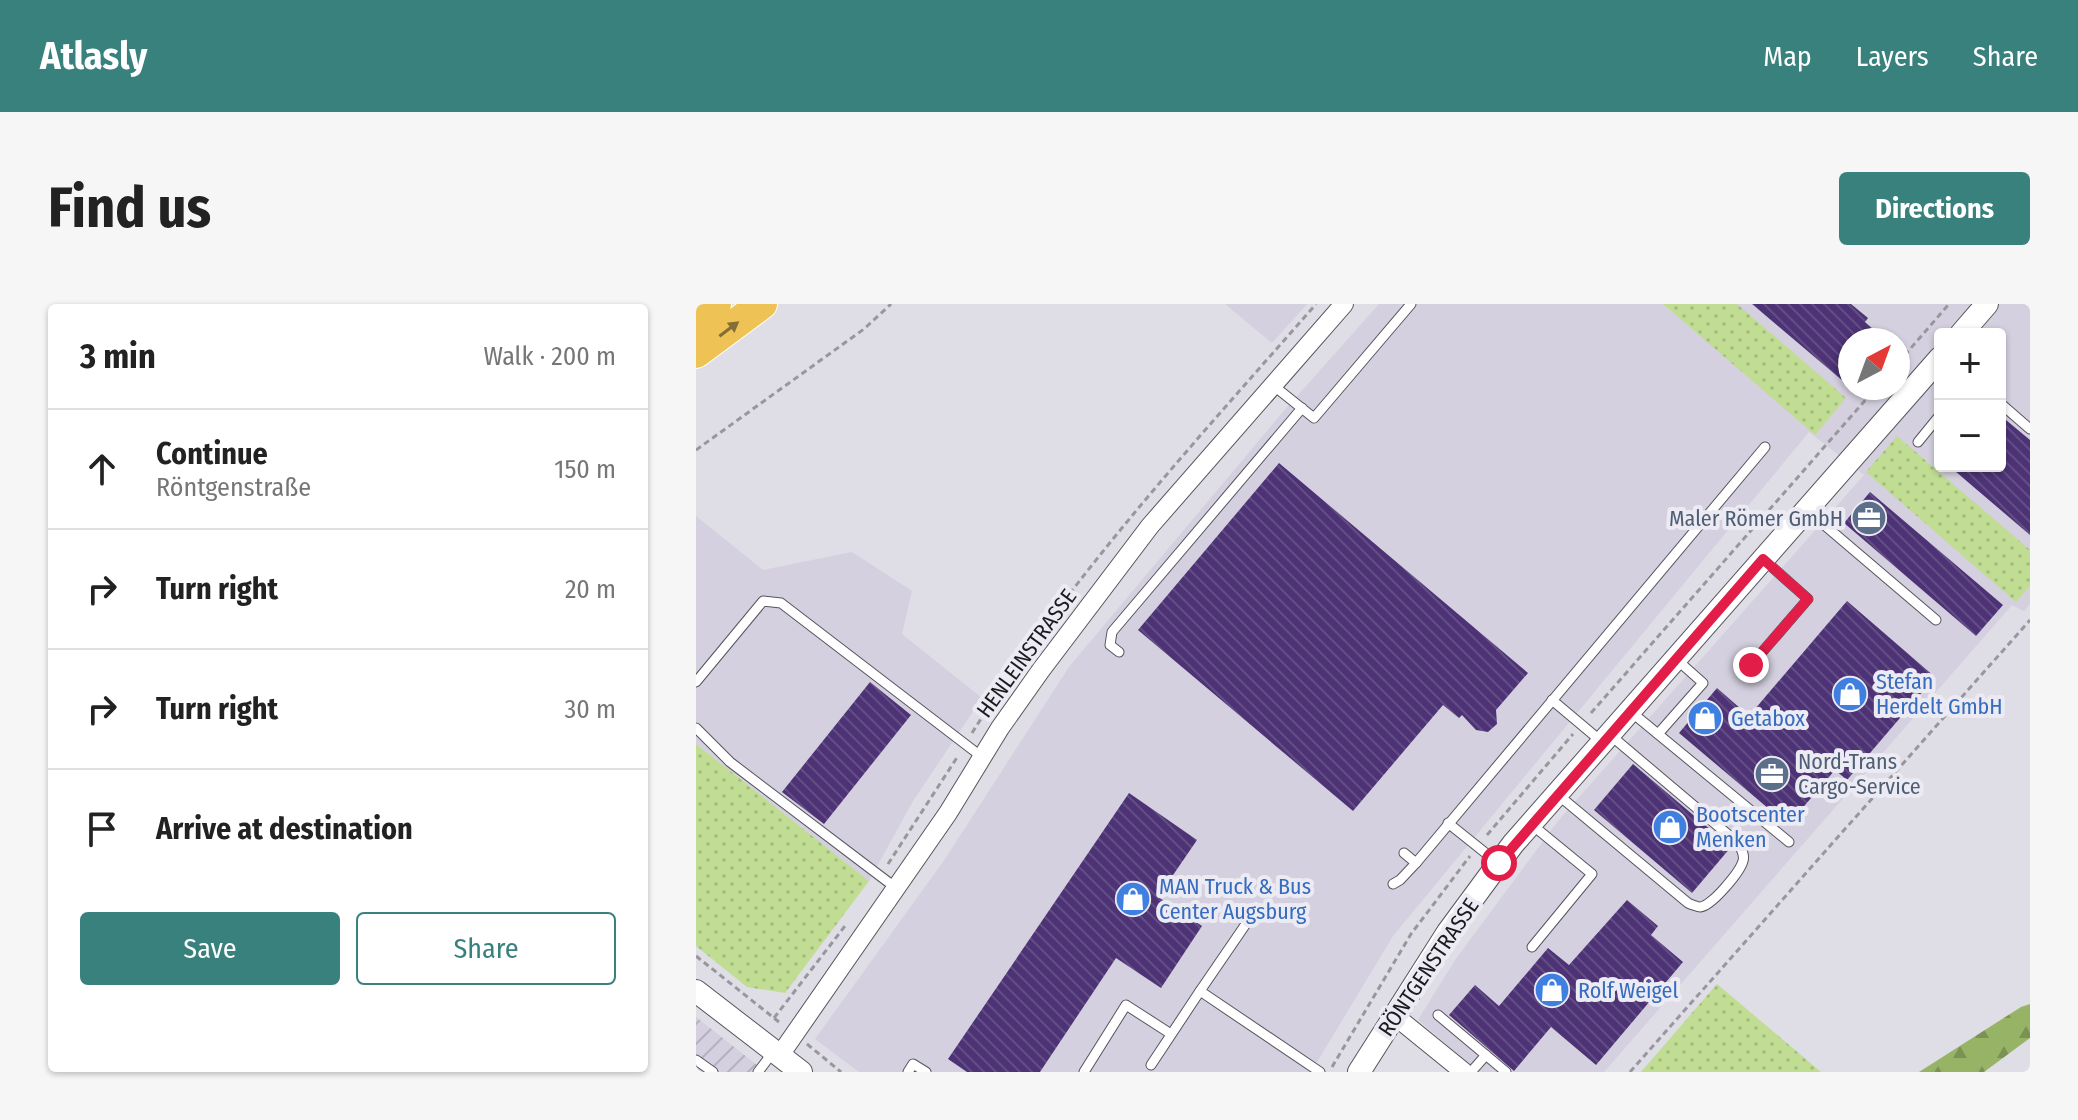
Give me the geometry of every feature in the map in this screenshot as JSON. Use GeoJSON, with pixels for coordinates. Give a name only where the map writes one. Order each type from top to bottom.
{"type":"FeatureCollection","features":[{"type":"Feature","properties":{"kind":"highway"},"geometry":{"type":"LineString","coordinates":[[696,319],[716,304]]}},
{"type":"Feature","properties":{"kind":"highway"},"geometry":{"type":"LineString","coordinates":[[696,353],[762,304]]}},
{"type":"Feature","properties":{"kind":"street","name":"HENLEINSTRASSE"},"geometry":{"type":"LineString","coordinates":[[777,1053],[795,1034],[896,888],[1041,670],[1150,526],[1344,304]]}},
{"type":"Feature","properties":{"kind":"street"},"geometry":{"type":"LineString","coordinates":[[1966,328],[1987,304]]}},
{"type":"Feature","properties":{"kind":"street","name":"RÖNTGENSTRASSE"},"geometry":{"type":"LineString","coordinates":[[1359,1072],[1448,932],[1499,863],[1934,365]]}},
{"type":"Feature","properties":{"kind":"street"},"geometry":{"type":"LineString","coordinates":[[696,991],[801,1072]]}},
{"type":"Feature","properties":{"kind":"street"},"geometry":{"type":"LineString","coordinates":[[1395,1016],[1464,1072]]}},
{"type":"Feature","properties":{"kind":"lane"},"geometry":{"type":"LineString","coordinates":[[1274,386],[1314,418],[1411,304]]}},
{"type":"Feature","properties":{"kind":"lane"},"geometry":{"type":"LineString","coordinates":[[1119,652],[1110,645],[1112,632],[1302,408]]}},
{"type":"Feature","properties":{"kind":"lane"},"geometry":{"type":"LineString","coordinates":[[2006,408],[2030,429]]}},
{"type":"Feature","properties":{"kind":"lane"},"geometry":{"type":"LineString","coordinates":[[1918,442],[1934,422]]}},
{"type":"Feature","properties":{"kind":"lane"},"geometry":{"type":"LineString","coordinates":[[1393,884],[1416,863],[1765,447]]}},
{"type":"Feature","properties":{"kind":"lane"},"geometry":{"type":"LineString","coordinates":[[1807,509],[1936,620]]}},
{"type":"Feature","properties":{"kind":"lane"},"geometry":{"type":"LineString","coordinates":[[1751,665],[1808,599],[1763,559]]}},
{"type":"Feature","properties":{"kind":"lane"},"geometry":{"type":"LineString","coordinates":[[696,682],[763,601],[781,603],[982,757]]}},
{"type":"Feature","properties":{"kind":"lane"},"geometry":{"type":"LineString","coordinates":[[1658,734],[1703,683],[1676,659]]}},
{"type":"Feature","properties":{"kind":"lane"},"geometry":{"type":"LineString","coordinates":[[1552,700],[1606,738],[1738,843],[1743,852],[1743,861],[1710,904],[1699,907],[1688,903],[1557,794]]}},
{"type":"Feature","properties":{"kind":"lane"},"geometry":{"type":"LineString","coordinates":[[1630,711],[1789,842]]}},
{"type":"Feature","properties":{"kind":"lane"},"geometry":{"type":"LineString","coordinates":[[696,728],[730,762],[896,888]]}},
{"type":"Feature","properties":{"kind":"lane"},"geometry":{"type":"LineString","coordinates":[[1448,823],[1499,863]]}},
{"type":"Feature","properties":{"kind":"lane"},"geometry":{"type":"LineString","coordinates":[[1531,824],[1592,874],[1532,947]]}},
{"type":"Feature","properties":{"kind":"lane"},"geometry":{"type":"LineString","coordinates":[[1404,853],[1416,863]]}},
{"type":"Feature","properties":{"kind":"lane"},"geometry":{"type":"LineString","coordinates":[[1151,1065],[1250,918]]}},
{"type":"Feature","properties":{"kind":"lane"},"geometry":{"type":"LineString","coordinates":[[1200,991],[1320,1072]]}},
{"type":"Feature","properties":{"kind":"lane"},"geometry":{"type":"LineString","coordinates":[[1084,1072],[1126,1005],[1171,1034]]}},
{"type":"Feature","properties":{"kind":"lane"},"geometry":{"type":"LineString","coordinates":[[1438,1015],[1506,1072]]}},
{"type":"Feature","properties":{"kind":"lane"},"geometry":{"type":"LineString","coordinates":[[758,1072],[777,1053]]}},
{"type":"Feature","properties":{"kind":"lane"},"geometry":{"type":"LineString","coordinates":[[1471,1072],[1486,1055]]}},
{"type":"Feature","properties":{"kind":"lane"},"geometry":{"type":"LineString","coordinates":[[696,1060],[713,1072]]}},
{"type":"Feature","properties":{"kind":"lane"},"geometry":{"type":"LineString","coordinates":[[908,1072],[913,1064],[926,1072]]}},
{"type":"Feature","properties":{"kind":"path"},"geometry":{"type":"LineString","coordinates":[[696,450],[864,329],[891,304]]}},
{"type":"Feature","properties":{"kind":"path"},"geometry":{"type":"LineString","coordinates":[[1910,349],[1949,304]]}},
{"type":"Feature","properties":{"kind":"path"},"geometry":{"type":"LineString","coordinates":[[1630,1072],[2030,620]]}},
{"type":"Feature","properties":{"kind":"path"},"geometry":{"type":"LineString","coordinates":[[696,956],[841,1072]]}},
{"type":"Feature","properties":{"kind":"shaded area"},"geometry":{"type":"Polygon","coordinates":[[[1225,304],[1307,304],[1272,343],[1225,304]]]}},
{"type":"Feature","properties":{"kind":"shaded area"},"geometry":{"type":"Polygon","coordinates":[[[1379,304],[2030,304],[2030,604],[2024,611],[2012,605],[1604,1072],[1479,1072],[1418,1020],[1455,960],[1558,821],[1864,475],[1809,432],[1393,936],[1311,1072],[859,1072],[815,1039],[943,862],[1069,667],[1282,413],[1379,304]]]}},
{"type":"Feature","properties":{"kind":"shaded area"},"geometry":{"type":"Polygon","coordinates":[[[696,516],[763,570],[852,552],[912,591],[902,634],[982,698],[913,801],[869,881],[696,744],[696,516]]]}},
{"type":"Feature","properties":{"kind":"shaded area"},"geometry":{"type":"Polygon","coordinates":[[[696,1017],[766,1072],[696,1072],[696,1017]]]}},
{"type":"Feature","properties":{"kind":"green space"},"geometry":{"type":"Polygon","coordinates":[[[1663,304],[1737,304],[1838,391],[1838,400],[1844,400],[1815,435],[1663,304]]]}},
{"type":"Feature","properties":{"kind":"green space"},"geometry":{"type":"Polygon","coordinates":[[[1897,436],[1934,468],[1934,472],[1939,472],[2030,550],[2030,586],[2016,602],[1866,472],[1897,436]]]}},
{"type":"Feature","properties":{"kind":"green space"},"geometry":{"type":"Polygon","coordinates":[[[696,744],[869,881],[785,993],[747,987],[696,946],[696,744]]]}},
{"type":"Feature","properties":{"kind":"green space"},"geometry":{"type":"Polygon","coordinates":[[[1717,984],[1821,1072],[1641,1072],[1717,984]]]}},
{"type":"Feature","properties":{"kind":"green space"},"geometry":{"type":"Polygon","coordinates":[[[2030,1004],[2030,1038],[1984,1072],[1919,1072],[2021,1007],[2030,1004]]]}},
{"type":"Feature","properties":{"kind":"building"},"geometry":{"type":"Polygon","coordinates":[[[1752,304],[1851,304],[1868,318],[1865,322],[1872,328],[1838,328],[1838,377],[1752,304]]]}},
{"type":"Feature","properties":{"kind":"building"},"geometry":{"type":"Polygon","coordinates":[[[2006,420],[2030,440],[2030,535],[1956,472],[2006,472],[2006,420]]]}},
{"type":"Feature","properties":{"kind":"building"},"geometry":{"type":"Polygon","coordinates":[[[1279,463],[1528,673],[1496,710],[1497,724],[1488,732],[1476,730],[1462,715],[1459,718],[1443,705],[1353,811],[1138,630],[1279,463]]]}},
{"type":"Feature","properties":{"kind":"building"},"geometry":{"type":"Polygon","coordinates":[[[1870,492],[2003,605],[1976,636],[1844,523],[1870,492]]]}},
{"type":"Feature","properties":{"kind":"building"},"geometry":{"type":"Polygon","coordinates":[[[1847,601],[1935,677],[1847,780],[1835,770],[1788,825],[1679,733],[1717,688],[1749,716],[1847,601]]]}},
{"type":"Feature","properties":{"kind":"building"},"geometry":{"type":"Polygon","coordinates":[[[870,682],[911,715],[824,824],[782,792],[870,682]]]}},
{"type":"Feature","properties":{"kind":"building"},"geometry":{"type":"Polygon","coordinates":[[[1633,764],[1731,847],[1692,893],[1594,810],[1633,764]]]}},
{"type":"Feature","properties":{"kind":"building"},"geometry":{"type":"Polygon","coordinates":[[[1129,793],[1197,840],[1158,897],[1202,926],[1161,988],[1116,958],[1040,1072],[967,1072],[948,1059],[1129,793]]]}},
{"type":"Feature","properties":{"kind":"building"},"geometry":{"type":"Polygon","coordinates":[[[1627,900],[1658,926],[1651,935],[1683,962],[1596,1065],[1551,1027],[1514,1071],[1449,1015],[1475,985],[1499,1006],[1548,948],[1569,965],[1627,900]]]}},
{"type":"Feature","properties":{"kind":"place","name":"Maler Römer GmbH"},"geometry":{"type":"Point","coordinates":[1869,518]}},
{"type":"Feature","properties":{"kind":"place","name":"Stefan Herdelt GmbH"},"geometry":{"type":"Point","coordinates":[1850,694]}},
{"type":"Feature","properties":{"kind":"place","name":"Getabox"},"geometry":{"type":"Point","coordinates":[1705,718]}},
{"type":"Feature","properties":{"kind":"place","name":"Nord-Trans Cargo-Service"},"geometry":{"type":"Point","coordinates":[1772,774]}},
{"type":"Feature","properties":{"kind":"place","name":"Bootscenter Menken"},"geometry":{"type":"Point","coordinates":[1670,827]}},
{"type":"Feature","properties":{"kind":"place","name":"MAN Truck & Bus Center Augsburg"},"geometry":{"type":"Point","coordinates":[1133,899]}},
{"type":"Feature","properties":{"kind":"place","name":"Rolf Weigel"},"geometry":{"type":"Point","coordinates":[1552,990]}},
{"type":"Feature","properties":{"kind":"route"},"geometry":{"type":"LineString","coordinates":[[1499,863],[1763,559],[1808,599],[1751,665]]}}]}
